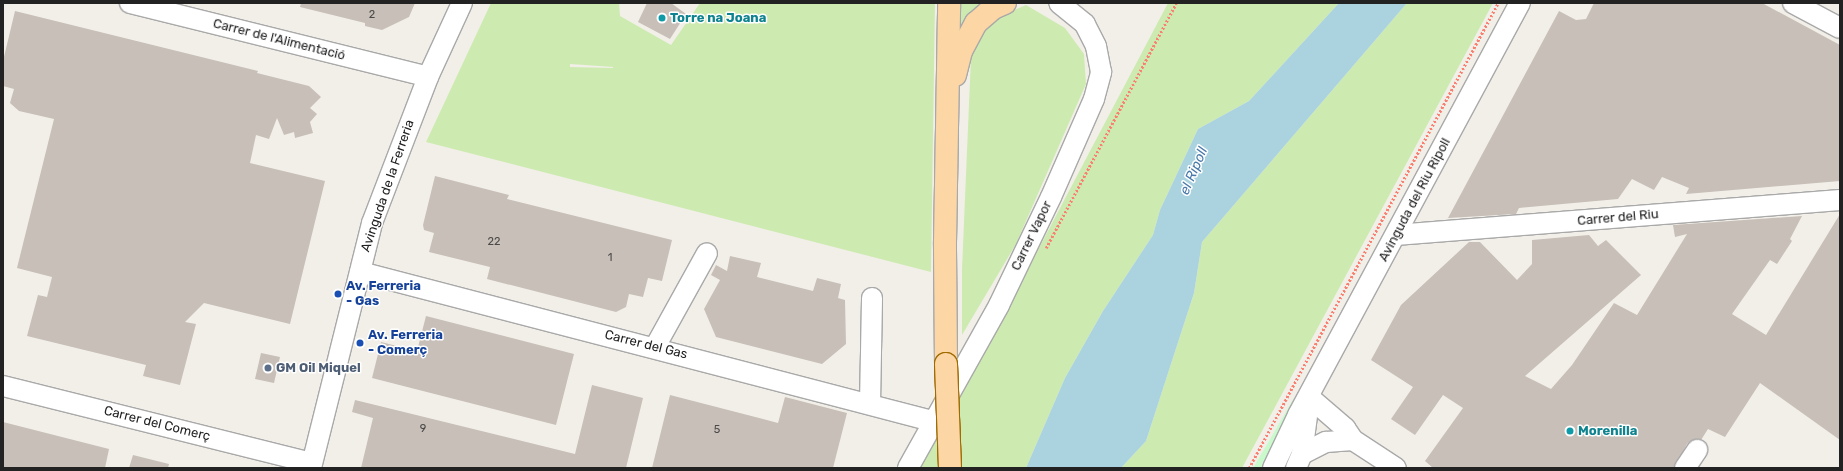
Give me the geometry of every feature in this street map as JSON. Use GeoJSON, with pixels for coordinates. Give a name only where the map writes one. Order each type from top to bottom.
{"type":"FeatureCollection","features":[{"type":"Feature","properties":{"kind":"main road"},"geometry":{"type":"LineString","coordinates":[[949,3],[946,364],[950,468]]}},
{"type":"Feature","properties":{"kind":"main road"},"geometry":{"type":"LineString","coordinates":[[947,128],[956,73],[968,35],[984,15],[1005,3]]}},
{"type":"Feature","properties":{"kind":"street","name":"Carrer de l'Alimentació"},"geometry":{"type":"LineString","coordinates":[[130,3],[428,77]]}},
{"type":"Feature","properties":{"kind":"street","name":"Avinguda de la Ferreria"},"geometry":{"type":"LineString","coordinates":[[311,466],[375,216],[428,77],[462,3]]}},
{"type":"Feature","properties":{"kind":"street","name":"Carrer Vapor"},"geometry":{"type":"LineString","coordinates":[[908,468],[932,421],[999,305],[1052,197],[1094,99],[1100,72],[1096,46],[1080,20],[1059,3]]}},
{"type":"Feature","properties":{"kind":"street","name":"Avinguda del Riu Ripoll"},"geometry":{"type":"LineString","coordinates":[[1273,468],[1298,415],[1520,3]]}},
{"type":"Feature","properties":{"kind":"street"},"geometry":{"type":"LineString","coordinates":[[1793,3],[1840,28]]}},
{"type":"Feature","properties":{"kind":"street","name":"Carrer del Riu"},"geometry":{"type":"LineString","coordinates":[[1396,235],[1840,200]]}},
{"type":"Feature","properties":{"kind":"street"},"geometry":{"type":"LineString","coordinates":[[655,347],[707,253]]}},
{"type":"Feature","properties":{"kind":"street","name":"Carrer del Gas"},"geometry":{"type":"LineString","coordinates":[[360,272],[655,347],[932,421]]}},
{"type":"Feature","properties":{"kind":"street"},"geometry":{"type":"LineString","coordinates":[[870,404],[872,298]]}},
{"type":"Feature","properties":{"kind":"street","name":"Carrer del Comerç"},"geometry":{"type":"LineString","coordinates":[[3,386],[311,466]]}},
{"type":"Feature","properties":{"kind":"street","name":"Avinguda del Riu Ripoll"},"geometry":{"type":"LineString","coordinates":[[1299,461],[1309,397]]}},
{"type":"Feature","properties":{"kind":"street"},"geometry":{"type":"LineString","coordinates":[[1309,397],[1345,428],[1353,440],[1396,468]]}},
{"type":"Feature","properties":{"kind":"street"},"geometry":{"type":"LineString","coordinates":[[1299,461],[1326,442],[1353,440]]}},
{"type":"Feature","properties":{"kind":"street"},"geometry":{"type":"LineString","coordinates":[[1685,468],[1698,450]]}},
{"type":"Feature","properties":{"kind":"path"},"geometry":{"type":"LineString","coordinates":[[1045,250],[1110,131],[1176,3]]}},
{"type":"Feature","properties":{"kind":"path"},"geometry":{"type":"LineString","coordinates":[[1249,468],[1498,3]]}},
{"type":"Feature","properties":{"kind":"green space"},"geometry":{"type":"Polygon","coordinates":[[[491,3],[619,3],[620,16],[671,45],[700,3],[935,3],[931,272],[426,142],[491,3]],[[570,64],[570,67],[613,67],[570,64]]]}},
{"type":"Feature","properties":{"kind":"green space"},"geometry":{"type":"Polygon","coordinates":[[[961,3],[990,3],[961,32],[961,3]]]}},
{"type":"Feature","properties":{"kind":"green space"},"geometry":{"type":"Polygon","coordinates":[[[1168,3],[1339,3],[1249,101],[1198,129],[1160,210],[1153,235],[1103,311],[1065,378],[1026,468],[917,468],[1020,284],[1168,3]]]}},
{"type":"Feature","properties":{"kind":"green space"},"geometry":{"type":"Polygon","coordinates":[[[1407,3],[1493,3],[1242,468],[1121,468],[1146,441],[1194,293],[1202,242],[1407,3]]]}},
{"type":"Feature","properties":{"kind":"green space"},"geometry":{"type":"Polygon","coordinates":[[[1026,5],[1065,28],[1084,54],[1086,84],[1016,244],[962,335],[962,269],[971,57],[975,34],[995,18],[1026,5]]]}},
{"type":"Feature","properties":{"kind":"green space"},"geometry":{"type":"Polygon","coordinates":[[[1295,396],[1262,468],[1253,468],[1269,441],[1295,396]]]}},
{"type":"Feature","properties":{"kind":"water","name":"el Ripoll"},"geometry":{"type":"Polygon","coordinates":[[[1339,3],[1407,3],[1202,242],[1194,293],[1146,441],[1121,468],[1026,468],[1065,378],[1103,311],[1153,235],[1160,210],[1198,129],[1249,101],[1339,3]]]}},
{"type":"Feature","properties":{"kind":"building"},"geometry":{"type":"Polygon","coordinates":[[[301,3],[415,3],[409,17],[382,30],[365,26],[365,23],[300,7],[301,3]]]}},
{"type":"Feature","properties":{"kind":"building","name":"Torre na Joana"},"geometry":{"type":"Polygon","coordinates":[[[647,3],[671,3],[686,14],[670,39],[638,22],[647,3]]]}},
{"type":"Feature","properties":{"kind":"building"},"geometry":{"type":"Polygon","coordinates":[[[1594,3],[1762,3],[1840,45],[1840,181],[1686,194],[1689,188],[1662,177],[1654,190],[1632,179],[1618,199],[1519,208],[1516,214],[1448,218],[1559,11],[1576,20],[1586,19],[1594,3]]]}},
{"type":"Feature","properties":{"kind":"building"},"geometry":{"type":"Polygon","coordinates":[[[15,11],[258,71],[257,73],[309,86],[321,97],[310,108],[317,114],[310,122],[313,133],[295,138],[294,132],[284,135],[277,118],[269,139],[256,135],[250,163],[325,181],[290,324],[204,303],[185,322],[196,324],[180,385],[143,376],[146,365],[27,336],[38,295],[47,297],[52,277],[17,268],[54,119],[19,111],[10,103],[14,89],[3,86],[3,61],[15,11]]]}},
{"type":"Feature","properties":{"kind":"building"},"geometry":{"type":"Polygon","coordinates":[[[435,176],[509,195],[507,199],[672,240],[662,281],[648,278],[643,297],[629,294],[626,307],[616,312],[487,279],[490,267],[429,252],[434,233],[424,230],[423,225],[435,176]]]}},
{"type":"Feature","properties":{"kind":"building"},"geometry":{"type":"Polygon","coordinates":[[[1840,214],[1840,440],[1760,383],[1725,437],[1708,429],[1701,440],[1692,440],[1687,444],[1674,468],[1433,468],[1425,461],[1463,408],[1443,395],[1415,435],[1391,419],[1413,387],[1371,360],[1401,305],[1469,242],[1480,242],[1517,280],[1532,264],[1532,240],[1589,235],[1598,246],[1606,240],[1641,275],[1525,376],[1551,389],[1572,365],[1614,303],[1637,315],[1687,234],[1675,237],[1673,225],[1802,216],[1790,239],[1792,241],[1777,264],[1770,260],[1732,314],[1766,335],[1840,214]]]}},
{"type":"Feature","properties":{"kind":"building"},"geometry":{"type":"Polygon","coordinates":[[[730,256],[761,263],[757,277],[813,291],[817,278],[841,284],[838,298],[845,300],[846,344],[822,364],[716,337],[704,309],[720,280],[711,275],[716,265],[727,271],[730,256]]]}},
{"type":"Feature","properties":{"kind":"building"},"geometry":{"type":"Polygon","coordinates":[[[426,316],[574,354],[556,425],[372,378],[381,342],[417,351],[426,316]]]}},
{"type":"Feature","properties":{"kind":"building","name":"GM Oil Miquel"},"geometry":{"type":"Polygon","coordinates":[[[261,353],[280,357],[274,383],[255,379],[261,353]]]}},
{"type":"Feature","properties":{"kind":"building"},"geometry":{"type":"Polygon","coordinates":[[[592,385],[643,398],[626,468],[361,468],[373,418],[352,412],[355,400],[575,454],[592,385]]]}},
{"type":"Feature","properties":{"kind":"building"},"geometry":{"type":"Polygon","coordinates":[[[670,395],[778,423],[785,397],[847,413],[833,468],[652,468],[670,395]]]}},
{"type":"Feature","properties":{"kind":"building"},"geometry":{"type":"Polygon","coordinates":[[[3,422],[109,449],[105,468],[3,468],[3,422]]]}},
{"type":"Feature","properties":{"kind":"building"},"geometry":{"type":"Polygon","coordinates":[[[133,455],[169,464],[168,468],[129,468],[133,455]]]}},
{"type":"Feature","properties":{"kind":"place","name":"Torre na Joana"},"geometry":{"type":"Point","coordinates":[662,18]}},
{"type":"Feature","properties":{"kind":"place","name":"Av. Ferreria - Gas"},"geometry":{"type":"Point","coordinates":[338,294]}},
{"type":"Feature","properties":{"kind":"place","name":"Av. Ferreria - Comerç"},"geometry":{"type":"Point","coordinates":[360,343]}},
{"type":"Feature","properties":{"kind":"place","name":"GM Oil Miquel"},"geometry":{"type":"Point","coordinates":[268,368]}},
{"type":"Feature","properties":{"kind":"place","name":"Morenilla"},"geometry":{"type":"Point","coordinates":[1570,431]}}]}
